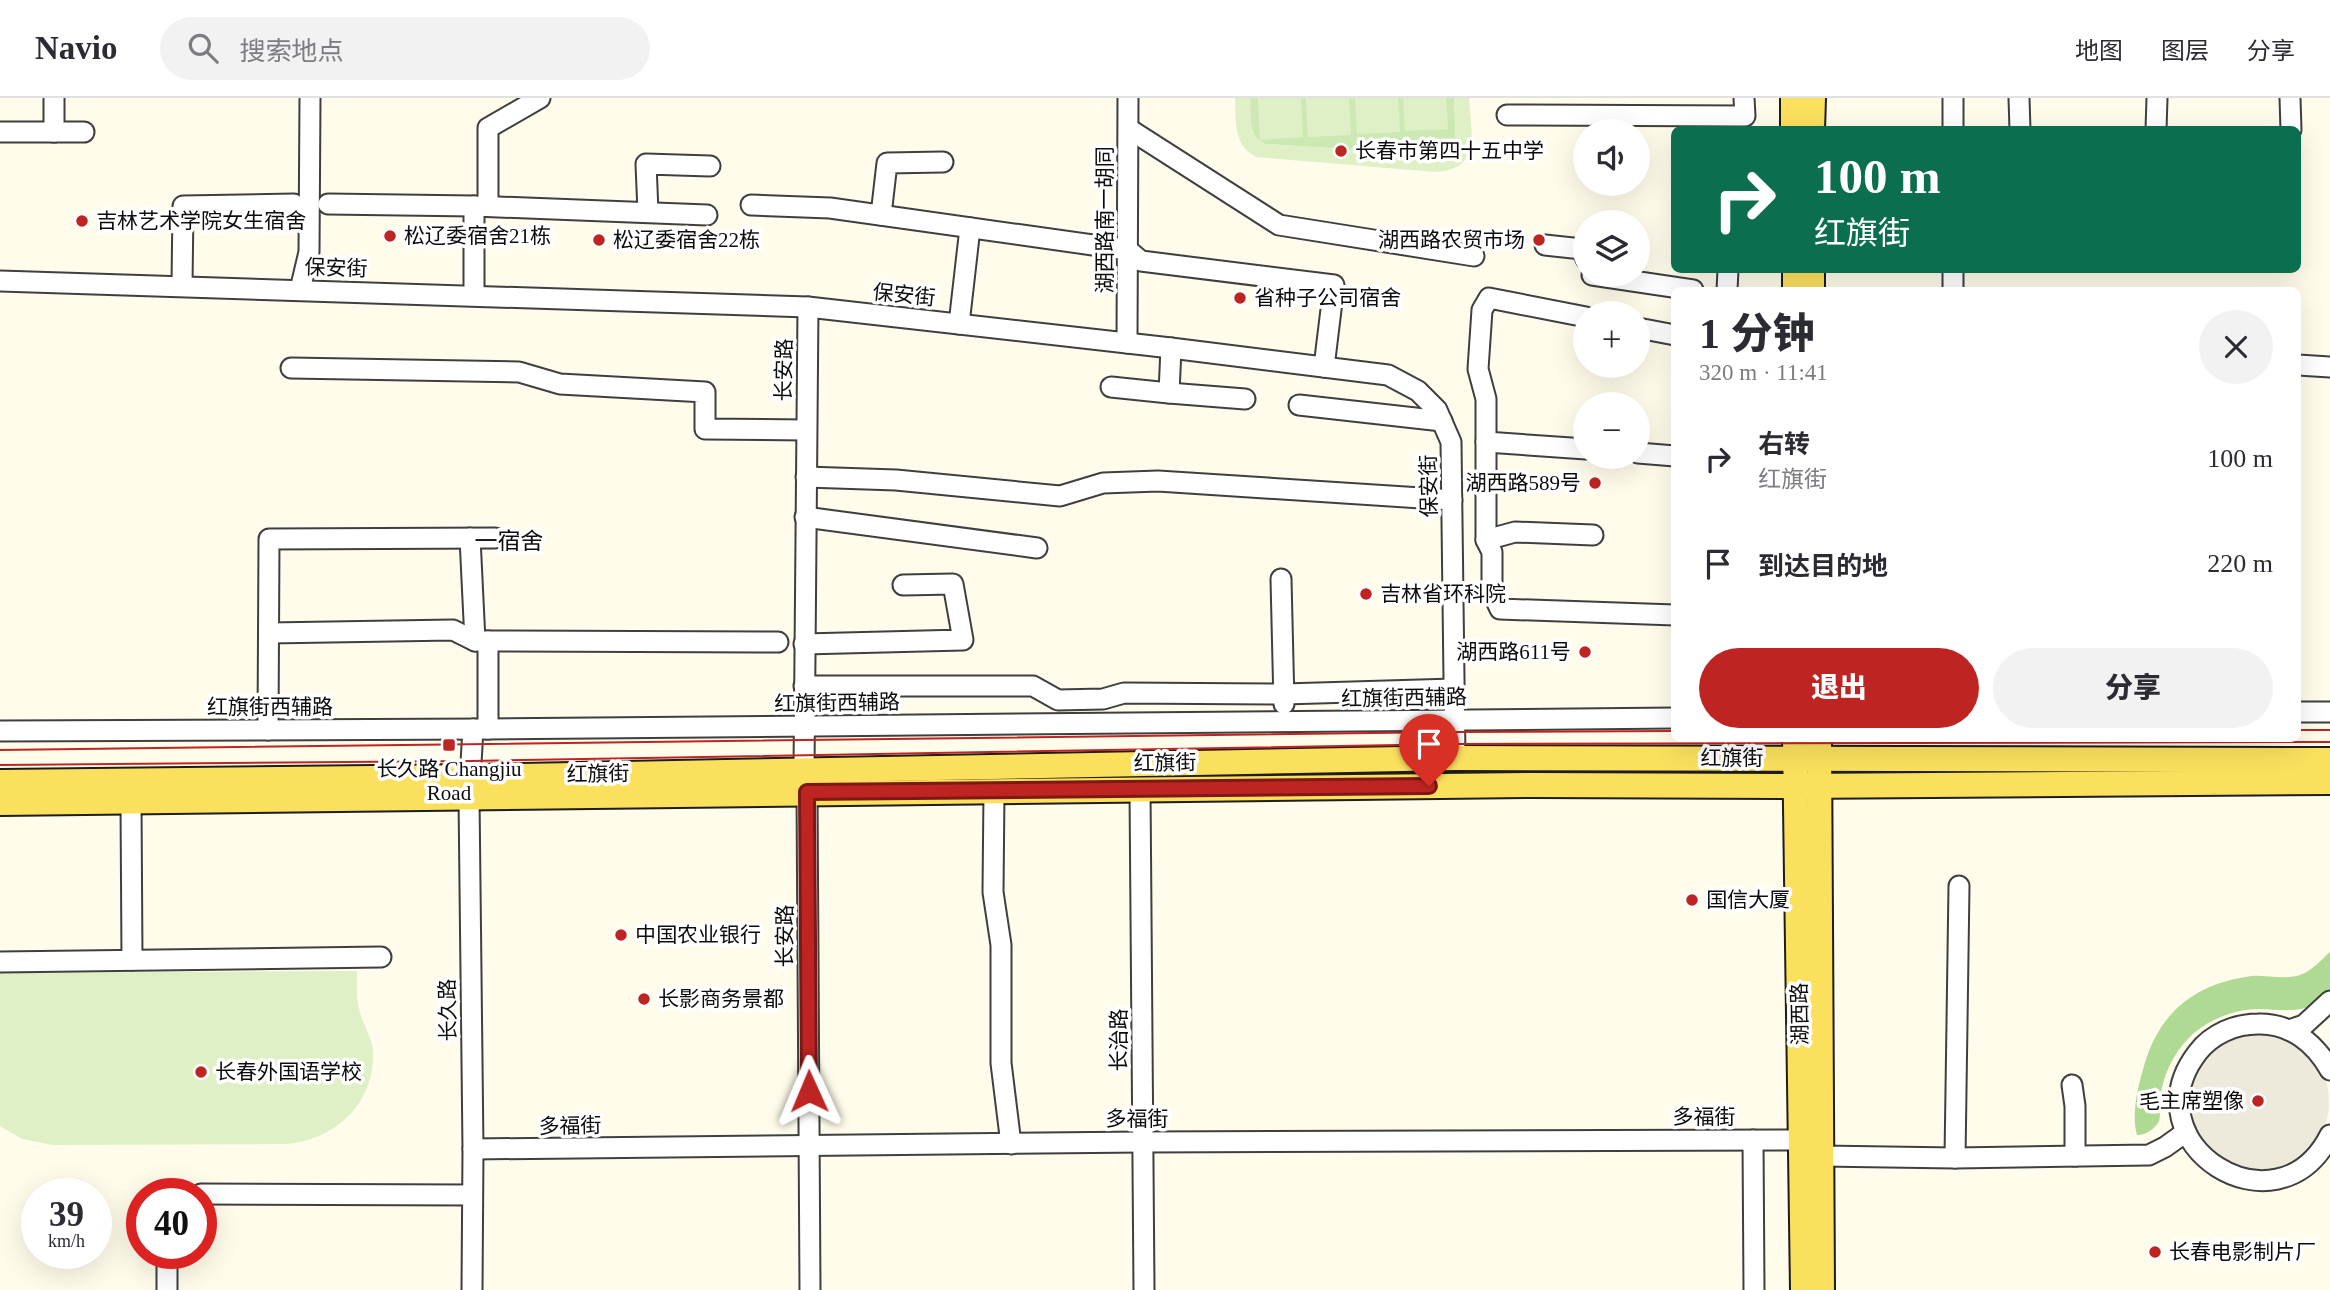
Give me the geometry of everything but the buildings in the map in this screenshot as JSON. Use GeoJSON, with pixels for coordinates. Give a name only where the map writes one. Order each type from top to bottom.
{"type":"FeatureCollection","features":[{"type":"Feature","properties":{"kind":"main road"},"geometry":{"type":"LineString","coordinates":[[1793,98],[1793,126]]}},
{"type":"Feature","properties":{"kind":"main road"},"geometry":{"type":"LineString","coordinates":[[1812,126],[1813,98]]}},
{"type":"Feature","properties":{"kind":"main road","name":"红旗街"},"geometry":{"type":"LineString","coordinates":[[0,803],[131,802],[469,787],[805,781],[1455,758],[1807,749],[2330,760]]}},
{"type":"Feature","properties":{"kind":"main road","name":"湖西路"},"geometry":{"type":"LineString","coordinates":[[1807,749],[1821,1156],[1822,1290]]}},
{"type":"Feature","properties":{"kind":"main road","name":"红旗街"},"geometry":{"type":"LineString","coordinates":[[805,781],[994,790],[2330,782]]}},
{"type":"Feature","properties":{"kind":"main road","name":"红旗街"},"geometry":{"type":"LineString","coordinates":[[0,782],[469,787]]}},
{"type":"Feature","properties":{"kind":"main road","name":"湖西路"},"geometry":{"type":"LineString","coordinates":[[1803,1290],[1802,1140],[1808,786]]}},
{"type":"Feature","properties":{"kind":"street"},"geometry":{"type":"LineString","coordinates":[[54,98],[54,132]]}},
{"type":"Feature","properties":{"kind":"street"},"geometry":{"type":"LineString","coordinates":[[300,290],[309,252],[310,98]]}},
{"type":"Feature","properties":{"kind":"street"},"geometry":{"type":"LineString","coordinates":[[474,295],[488,128],[540,98]]}},
{"type":"Feature","properties":{"kind":"street","name":"湖西路南一胡同"},"geometry":{"type":"LineString","coordinates":[[1127,343],[1128,98]]}},
{"type":"Feature","properties":{"kind":"street"},"geometry":{"type":"LineString","coordinates":[[1507,115],[1745,116],[1744,98]]}},
{"type":"Feature","properties":{"kind":"street"},"geometry":{"type":"LineString","coordinates":[[1953,98],[1953,126]]}},
{"type":"Feature","properties":{"kind":"street"},"geometry":{"type":"LineString","coordinates":[[2020,98],[2020,126]]}},
{"type":"Feature","properties":{"kind":"street"},"geometry":{"type":"LineString","coordinates":[[2156,126],[2157,98]]}},
{"type":"Feature","properties":{"kind":"street"},"geometry":{"type":"LineString","coordinates":[[2290,98],[2291,126]]}},
{"type":"Feature","properties":{"kind":"street"},"geometry":{"type":"LineString","coordinates":[[1129,129],[1279,225],[1474,256]]}},
{"type":"Feature","properties":{"kind":"street"},"geometry":{"type":"LineString","coordinates":[[0,132],[84,132]]}},
{"type":"Feature","properties":{"kind":"street"},"geometry":{"type":"LineString","coordinates":[[881,215],[887,163],[943,162]]}},
{"type":"Feature","properties":{"kind":"street"},"geometry":{"type":"LineString","coordinates":[[648,212],[646,164],[710,166]]}},
{"type":"Feature","properties":{"kind":"street"},"geometry":{"type":"LineString","coordinates":[[182,286],[183,206],[294,204]]}},
{"type":"Feature","properties":{"kind":"street"},"geometry":{"type":"LineString","coordinates":[[328,204],[481,206],[707,215]]}},
{"type":"Feature","properties":{"kind":"street"},"geometry":{"type":"LineString","coordinates":[[751,205],[830,208],[1128,250],[1141,261],[1334,285],[1324,367]]}},
{"type":"Feature","properties":{"kind":"street"},"geometry":{"type":"LineString","coordinates":[[959,324],[970,228]]}},
{"type":"Feature","properties":{"kind":"street"},"geometry":{"type":"LineString","coordinates":[[1545,245],[1573,248]]}},
{"type":"Feature","properties":{"kind":"street","name":"保安街"},"geometry":{"type":"LineString","coordinates":[[0,281],[808,307],[1388,375],[1418,391],[1437,410],[1451,442],[1455,758]]}},
{"type":"Feature","properties":{"kind":"street"},"geometry":{"type":"LineString","coordinates":[[1650,284],[1673,287]]}},
{"type":"Feature","properties":{"kind":"street"},"geometry":{"type":"LineString","coordinates":[[1573,314],[1489,298],[1482,310],[1478,369],[1486,400],[1486,540],[1492,552],[1492,592],[1500,609],[1671,615]]}},
{"type":"Feature","properties":{"kind":"street","name":"长安路"},"geometry":{"type":"LineString","coordinates":[[808,307],[803,726],[810,1290]]}},
{"type":"Feature","properties":{"kind":"street"},"geometry":{"type":"LineString","coordinates":[[1650,330],[1671,334]]}},
{"type":"Feature","properties":{"kind":"street"},"geometry":{"type":"LineString","coordinates":[[1169,393],[1171,348]]}},
{"type":"Feature","properties":{"kind":"street"},"geometry":{"type":"LineString","coordinates":[[2301,365],[2330,366]]}},
{"type":"Feature","properties":{"kind":"street"},"geometry":{"type":"LineString","coordinates":[[291,368],[519,372],[560,384],[705,392],[705,429],[806,429]]}},
{"type":"Feature","properties":{"kind":"street"},"geometry":{"type":"LineString","coordinates":[[1111,387],[1245,399]]}},
{"type":"Feature","properties":{"kind":"street"},"geometry":{"type":"LineString","coordinates":[[1299,405],[1442,421]]}},
{"type":"Feature","properties":{"kind":"street"},"geometry":{"type":"LineString","coordinates":[[1486,442],[1573,448]]}},
{"type":"Feature","properties":{"kind":"street"},"geometry":{"type":"LineString","coordinates":[[1650,454],[1671,456]]}},
{"type":"Feature","properties":{"kind":"street"},"geometry":{"type":"LineString","coordinates":[[806,477],[896,480],[1060,496],[1103,483],[1158,481],[1452,500]]}},
{"type":"Feature","properties":{"kind":"street"},"geometry":{"type":"LineString","coordinates":[[806,517],[1037,548]]}},
{"type":"Feature","properties":{"kind":"street"},"geometry":{"type":"LineString","coordinates":[[1486,540],[1515,532],[1593,535]]}},
{"type":"Feature","properties":{"kind":"street","name":"长久路"},"geometry":{"type":"LineString","coordinates":[[470,538],[482,641],[480,729],[469,787],[472,1290]]}},
{"type":"Feature","properties":{"kind":"street"},"geometry":{"type":"LineString","coordinates":[[268,730],[269,539],[495,538]]}},
{"type":"Feature","properties":{"kind":"street"},"geometry":{"type":"LineString","coordinates":[[1282,579],[1285,722]]}},
{"type":"Feature","properties":{"kind":"street"},"geometry":{"type":"LineString","coordinates":[[804,644],[963,640],[953,584],[903,585]]}},
{"type":"Feature","properties":{"kind":"street"},"geometry":{"type":"LineString","coordinates":[[269,633],[453,630],[482,641],[778,642]]}},
{"type":"Feature","properties":{"kind":"street"},"geometry":{"type":"LineString","coordinates":[[804,686],[1033,686],[1058,699],[1103,699],[1124,693],[1284,694],[1454,689]]}},
{"type":"Feature","properties":{"kind":"street"},"geometry":{"type":"LineString","coordinates":[[2301,712],[2330,712]]}},
{"type":"Feature","properties":{"kind":"street","name":"红旗街西辅路"},"geometry":{"type":"LineString","coordinates":[[0,731],[1671,718]]}},
{"type":"Feature","properties":{"kind":"street","name":"长治路"},"geometry":{"type":"LineString","coordinates":[[1140,789],[1144,1290]]}},
{"type":"Feature","properties":{"kind":"street"},"geometry":{"type":"LineString","coordinates":[[994,790],[993,892],[1001,946],[1001,1063],[1011,1144]]}},
{"type":"Feature","properties":{"kind":"street"},"geometry":{"type":"LineString","coordinates":[[131,802],[132,960]]}},
{"type":"Feature","properties":{"kind":"street"},"geometry":{"type":"LineString","coordinates":[[1955,1158],[1959,886]]}},
{"type":"Feature","properties":{"kind":"street"},"geometry":{"type":"LineString","coordinates":[[0,962],[381,957]]}},
{"type":"Feature","properties":{"kind":"street"},"geometry":{"type":"LineString","coordinates":[[2289,1030],[2304,1025],[2330,1001]]}},
{"type":"Feature","properties":{"kind":"street"},"geometry":{"type":"LineString","coordinates":[[2330,1068],[2313,1045],[2289,1030],[2266,1024],[2249,1024],[2231,1028],[2202,1047],[2191,1061],[2180,1096],[2186,1132],[2195,1148],[2208,1162],[2241,1179],[2278,1179],[2295,1172],[2309,1163],[2330,1135]]}},
{"type":"Feature","properties":{"kind":"street"},"geometry":{"type":"LineString","coordinates":[[2072,1085],[2075,1106],[2075,1156]]}},
{"type":"Feature","properties":{"kind":"street"},"geometry":{"type":"LineString","coordinates":[[1821,1156],[1955,1158],[2149,1155],[2186,1132]]}},
{"type":"Feature","properties":{"kind":"street"},"geometry":{"type":"LineString","coordinates":[[1753,1140],[1754,1290]]}},
{"type":"Feature","properties":{"kind":"street","name":"多福街"},"geometry":{"type":"LineString","coordinates":[[473,1149],[1143,1142],[1802,1140]]}},
{"type":"Feature","properties":{"kind":"street"},"geometry":{"type":"LineString","coordinates":[[217,1194],[472,1195]]}},
{"type":"Feature","properties":{"kind":"street"},"geometry":{"type":"LineString","coordinates":[[167,1269],[167,1290]]}},
{"type":"Feature","properties":{"kind":"green space"},"geometry":{"type":"Polygon","coordinates":[[[1235,98],[1250,98],[1253,130],[1255,136],[1265,144],[1440,155],[1449,153],[1456,144],[1454,98],[1469,98],[1472,136],[1470,147],[1467,157],[1460,164],[1450,170],[1435,172],[1256,157],[1243,146],[1237,132],[1235,98]]]}},
{"type":"Feature","properties":{"kind":"green space"},"geometry":{"type":"Polygon","coordinates":[[[1250,98],[1454,98],[1456,144],[1449,153],[1440,155],[1265,144],[1253,131],[1250,98]]]}},
{"type":"Feature","properties":{"kind":"green space"},"geometry":{"type":"Polygon","coordinates":[[[1258,98],[1301,98],[1303,137],[1260,140],[1258,98]]]}},
{"type":"Feature","properties":{"kind":"green space"},"geometry":{"type":"Polygon","coordinates":[[[1306,98],[1349,98],[1351,135],[1308,137],[1306,98]]]}},
{"type":"Feature","properties":{"kind":"green space"},"geometry":{"type":"Polygon","coordinates":[[[1355,98],[1398,98],[1400,132],[1357,134],[1355,98]]]}},
{"type":"Feature","properties":{"kind":"green space"},"geometry":{"type":"Polygon","coordinates":[[[1403,98],[1446,98],[1448,129],[1405,131],[1403,98]]]}},
{"type":"Feature","properties":{"kind":"green space"},"geometry":{"type":"Polygon","coordinates":[[[2330,952],[2330,992],[2322,999],[2305,1008],[2251,1009],[2225,1015],[2194,1033],[2181,1047],[2167,1072],[2160,1099],[2159,1121],[2150,1131],[2137,1135],[2135,1109],[2144,1066],[2159,1030],[2183,1003],[2214,985],[2232,980],[2252,976],[2300,975],[2330,952]]]}},
{"type":"Feature","properties":{"kind":"green space"},"geometry":{"type":"Polygon","coordinates":[[[357,971],[358,1004],[372,1045],[372,1069],[360,1102],[336,1126],[321,1135],[286,1144],[53,1145],[22,1139],[0,1126],[0,973],[357,971]]]}},
{"type":"Feature","properties":{"kind":"shaded area"},"geometry":{"type":"Polygon","coordinates":[[[2259,1032],[2286,1038],[2308,1053],[2323,1075],[2329,1102],[2323,1129],[2308,1151],[2286,1166],[2259,1172],[2232,1166],[2210,1151],[2195,1129],[2189,1102],[2195,1075],[2210,1053],[2232,1038],[2259,1032]]]}},
{"type":"Feature","properties":{"kind":"tram line"},"geometry":{"type":"LineString","coordinates":[[2301,730],[2330,730]]}},
{"type":"Feature","properties":{"kind":"tram line"},"geometry":{"type":"LineString","coordinates":[[0,750],[1671,731]]}},
{"type":"Feature","properties":{"kind":"tram line"},"geometry":{"type":"LineString","coordinates":[[0,765],[471,761],[1454,744],[2330,742]]}},
{"type":"Feature","properties":{"kind":"place","name":"长春市第四十五中学"},"geometry":{"type":"Point","coordinates":[1341,151]}},
{"type":"Feature","properties":{"kind":"place","name":"吉林艺术学院女生宿舍"},"geometry":{"type":"Point","coordinates":[82,221]}},
{"type":"Feature","properties":{"kind":"place","name":"松辽委宿舍21栋"},"geometry":{"type":"Point","coordinates":[390,236]}},
{"type":"Feature","properties":{"kind":"place","name":"松辽委宿舍22栋"},"geometry":{"type":"Point","coordinates":[599,240]}},
{"type":"Feature","properties":{"kind":"place","name":"湖西路农贸市场"},"geometry":{"type":"Point","coordinates":[1539,240]}},
{"type":"Feature","properties":{"kind":"place","name":"省种子公司宿舍"},"geometry":{"type":"Point","coordinates":[1240,298]}},
{"type":"Feature","properties":{"kind":"place","name":"湖西路589号"},"geometry":{"type":"Point","coordinates":[1595,483]}},
{"type":"Feature","properties":{"kind":"place","name":"吉林省环科院"},"geometry":{"type":"Point","coordinates":[1366,594]}},
{"type":"Feature","properties":{"kind":"place","name":"湖西路611号"},"geometry":{"type":"Point","coordinates":[1585,652]}},
{"type":"Feature","properties":{"kind":"place","name":"长久路 Changjiu Road"},"geometry":{"type":"Point","coordinates":[449,745]}},
{"type":"Feature","properties":{"kind":"place","name":"国信大厦"},"geometry":{"type":"Point","coordinates":[1692,900]}},
{"type":"Feature","properties":{"kind":"place","name":"中国农业银行"},"geometry":{"type":"Point","coordinates":[621,935]}},
{"type":"Feature","properties":{"kind":"place","name":"长影商务景都"},"geometry":{"type":"Point","coordinates":[644,999]}},
{"type":"Feature","properties":{"kind":"place","name":"长春外国语学校"},"geometry":{"type":"Point","coordinates":[201,1072]}},
{"type":"Feature","properties":{"kind":"place","name":"毛主席塑像"},"geometry":{"type":"Point","coordinates":[2258,1101]}},
{"type":"Feature","properties":{"kind":"place","name":"长春电影制片厂"},"geometry":{"type":"Point","coordinates":[2155,1252]}},
{"type":"Feature","properties":{"kind":"district","name":"一宿舍"},"geometry":{"type":"Point","coordinates":[509,541]}},
{"type":"Feature","properties":{"kind":"route"},"geometry":{"type":"LineString","coordinates":[[809,1091],[807,792],[1429,786]]}}]}
